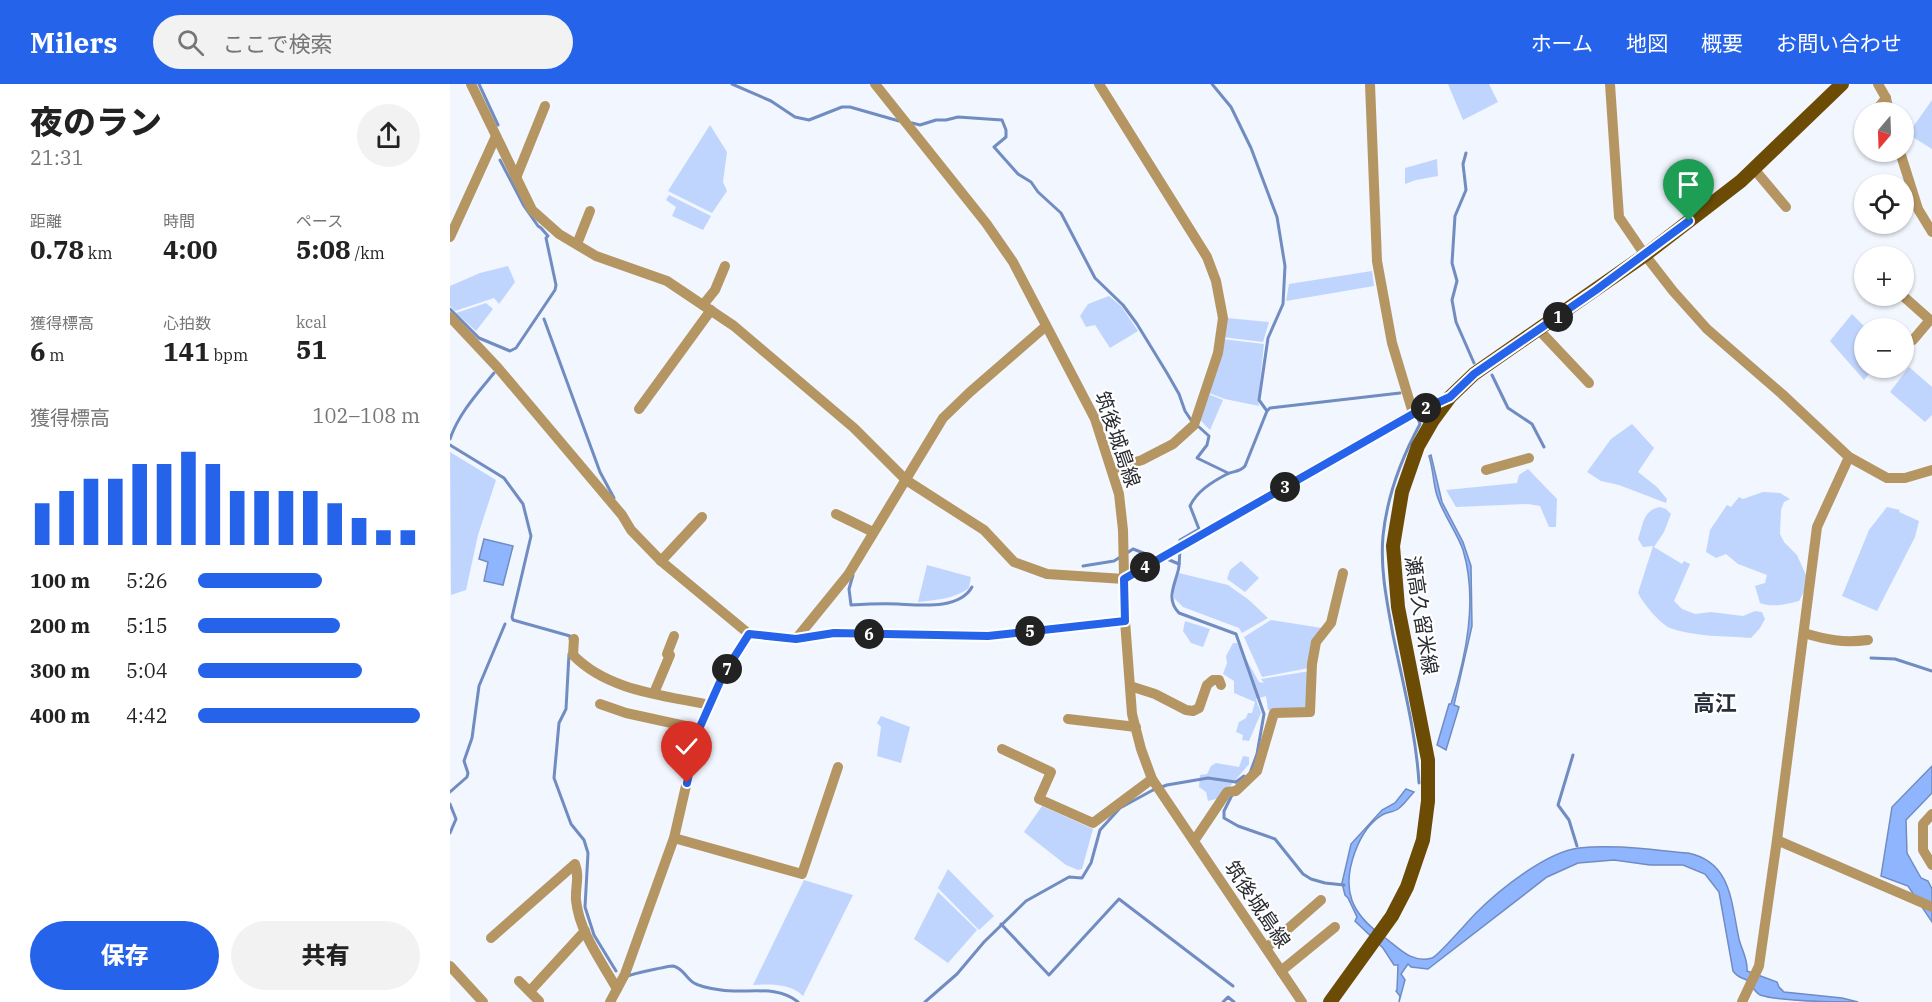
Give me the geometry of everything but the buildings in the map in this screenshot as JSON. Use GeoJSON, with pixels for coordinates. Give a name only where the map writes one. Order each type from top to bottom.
{"type":"FeatureCollection","features":[{"type":"Feature","properties":{"kind":"main road","name":"瀬高久留米線"},"geometry":{"type":"LineString","coordinates":[[1330,1002],[1392,916],[1407,887],[1423,840],[1428,801],[1428,760],[1398,607],[1392,546],[1402,492],[1418,446],[1450,397],[1474,374],[1645,255],[1754,169],[1842,84]]}},
{"type":"Feature","properties":{"kind":"street"},"geometry":{"type":"LineString","coordinates":[[471,84],[532,210],[559,234],[596,256],[667,281],[734,326],[848,423],[906,480],[984,530],[1014,562],[1047,574],[1124,579],[1413,414],[1450,397]]}},
{"type":"Feature","properties":{"kind":"street","name":"筑後城島線"},"geometry":{"type":"LineString","coordinates":[[875,84],[1013,262],[1095,419],[1113,469],[1119,494],[1123,530],[1125,621],[1132,714],[1152,779],[1302,1002]]}},
{"type":"Feature","properties":{"kind":"street"},"geometry":{"type":"LineString","coordinates":[[1099,84],[1207,257],[1216,281],[1223,318],[1218,353],[1194,425],[1173,444],[1142,460],[1113,469]]}},
{"type":"Feature","properties":{"kind":"street"},"geometry":{"type":"LineString","coordinates":[[1370,84],[1377,261],[1392,343],[1413,414]]}},
{"type":"Feature","properties":{"kind":"street"},"geometry":{"type":"LineString","coordinates":[[1610,84],[1620,217],[1645,255],[1673,291],[1707,330],[1782,394],[1849,457],[1887,478],[1905,478],[1932,470]]}},
{"type":"Feature","properties":{"kind":"street"},"geometry":{"type":"LineString","coordinates":[[1878,84],[1887,102]]}},
{"type":"Feature","properties":{"kind":"street"},"geometry":{"type":"LineString","coordinates":[[1883,102],[1886,98]]}},
{"type":"Feature","properties":{"kind":"street"},"geometry":{"type":"LineString","coordinates":[[516,178],[545,106]]}},
{"type":"Feature","properties":{"kind":"street"},"geometry":{"type":"LineString","coordinates":[[450,237],[495,136]]}},
{"type":"Feature","properties":{"kind":"street"},"geometry":{"type":"LineString","coordinates":[[1903,162],[1918,209],[1932,232]]}},
{"type":"Feature","properties":{"kind":"street"},"geometry":{"type":"LineString","coordinates":[[1754,169],[1786,207]]}},
{"type":"Feature","properties":{"kind":"street"},"geometry":{"type":"LineString","coordinates":[[577,244],[590,210]]}},
{"type":"Feature","properties":{"kind":"street"},"geometry":{"type":"LineString","coordinates":[[639,409],[707,308],[725,266]]}},
{"type":"Feature","properties":{"kind":"street"},"geometry":{"type":"LineString","coordinates":[[1914,306],[1930,320],[1914,339]]}},
{"type":"Feature","properties":{"kind":"street"},"geometry":{"type":"LineString","coordinates":[[450,317],[496,365],[622,515],[631,530],[661,561],[749,634],[796,639],[834,633],[988,636],[1125,621]]}},
{"type":"Feature","properties":{"kind":"street"},"geometry":{"type":"LineString","coordinates":[[796,639],[848,574],[943,418],[1046,326]]}},
{"type":"Feature","properties":{"kind":"street"},"geometry":{"type":"LineString","coordinates":[[1539,330],[1589,382]]}},
{"type":"Feature","properties":{"kind":"street"},"geometry":{"type":"LineString","coordinates":[[1742,1002],[1759,966],[1817,527],[1849,457]]}},
{"type":"Feature","properties":{"kind":"street"},"geometry":{"type":"LineString","coordinates":[[1486,470],[1529,458]]}},
{"type":"Feature","properties":{"kind":"street"},"geometry":{"type":"LineString","coordinates":[[836,514],[873,532]]}},
{"type":"Feature","properties":{"kind":"street"},"geometry":{"type":"LineString","coordinates":[[661,561],[702,517]]}},
{"type":"Feature","properties":{"kind":"street"},"geometry":{"type":"LineString","coordinates":[[1194,841],[1227,792],[1236,791],[1257,771],[1274,713],[1310,712],[1312,664],[1316,642],[1331,623],[1343,573]]}},
{"type":"Feature","properties":{"kind":"street"},"geometry":{"type":"LineString","coordinates":[[1804,633],[1832,641],[1868,640]]}},
{"type":"Feature","properties":{"kind":"street"},"geometry":{"type":"LineString","coordinates":[[610,1002],[625,974],[674,838],[699,729],[723,675],[749,634]]}},
{"type":"Feature","properties":{"kind":"street"},"geometry":{"type":"LineString","coordinates":[[654,693],[670,655],[667,654],[674,636]]}},
{"type":"Feature","properties":{"kind":"street"},"geometry":{"type":"LineString","coordinates":[[574,639],[573,655],[603,678],[633,689],[710,705]]}},
{"type":"Feature","properties":{"kind":"street"},"geometry":{"type":"LineString","coordinates":[[1130,686],[1193,711],[1199,708],[1207,685],[1213,680],[1219,680],[1221,685]]}},
{"type":"Feature","properties":{"kind":"street"},"geometry":{"type":"LineString","coordinates":[[600,704],[626,713],[699,729]]}},
{"type":"Feature","properties":{"kind":"street"},"geometry":{"type":"LineString","coordinates":[[1068,719],[1136,727]]}},
{"type":"Feature","properties":{"kind":"street"},"geometry":{"type":"LineString","coordinates":[[1002,749],[1051,772],[1039,799],[1093,823],[1152,779]]}},
{"type":"Feature","properties":{"kind":"street"},"geometry":{"type":"LineString","coordinates":[[674,838],[802,874],[838,766]]}},
{"type":"Feature","properties":{"kind":"street"},"geometry":{"type":"LineString","coordinates":[[1932,814],[1923,824],[1923,850],[1932,865]]}},
{"type":"Feature","properties":{"kind":"street"},"geometry":{"type":"LineString","coordinates":[[1777,840],[1932,907]]}},
{"type":"Feature","properties":{"kind":"street"},"geometry":{"type":"LineString","coordinates":[[491,938],[575,864],[578,873],[576,901],[585,931],[617,989]]}},
{"type":"Feature","properties":{"kind":"street"},"geometry":{"type":"LineString","coordinates":[[1266,948],[1321,900]]}},
{"type":"Feature","properties":{"kind":"street"},"geometry":{"type":"LineString","coordinates":[[1281,971],[1335,927]]}},
{"type":"Feature","properties":{"kind":"street"},"geometry":{"type":"LineString","coordinates":[[530,991],[585,931]]}},
{"type":"Feature","properties":{"kind":"street"},"geometry":{"type":"LineString","coordinates":[[450,966],[483,1002]]}},
{"type":"Feature","properties":{"kind":"street"},"geometry":{"type":"LineString","coordinates":[[519,981],[539,1001]]}},
{"type":"Feature","properties":{"kind":"shaded area"},"geometry":{"type":"Polygon","coordinates":[[[1448,84],[1489,84],[1498,102],[1463,120],[1448,84]]]}},
{"type":"Feature","properties":{"kind":"shaded area"},"geometry":{"type":"Polygon","coordinates":[[[1932,100],[1932,149],[1914,138],[1914,126],[1932,100]]]}},
{"type":"Feature","properties":{"kind":"shaded area"},"geometry":{"type":"Polygon","coordinates":[[[710,125],[727,152],[723,182],[727,191],[712,213],[668,191],[710,125]]]}},
{"type":"Feature","properties":{"kind":"shaded area"},"geometry":{"type":"Polygon","coordinates":[[[1437,159],[1438,176],[1405,184],[1405,168],[1437,159]]]}},
{"type":"Feature","properties":{"kind":"shaded area"},"geometry":{"type":"Polygon","coordinates":[[[669,195],[711,216],[703,230],[672,216],[676,207],[666,200],[669,195]]]}},
{"type":"Feature","properties":{"kind":"shaded area"},"geometry":{"type":"Polygon","coordinates":[[[508,266],[515,282],[499,304],[494,298],[455,311],[450,306],[450,286],[480,273],[508,266]]]}},
{"type":"Feature","properties":{"kind":"shaded area"},"geometry":{"type":"Polygon","coordinates":[[[1372,271],[1374,286],[1286,301],[1289,284],[1372,271]]]}},
{"type":"Feature","properties":{"kind":"shaded area"},"geometry":{"type":"Polygon","coordinates":[[[1109,296],[1121,306],[1138,331],[1110,348],[1095,325],[1086,327],[1080,316],[1088,304],[1109,296]]]}},
{"type":"Feature","properties":{"kind":"shaded area"},"geometry":{"type":"Polygon","coordinates":[[[486,303],[493,309],[476,331],[456,313],[486,303]]]}},
{"type":"Feature","properties":{"kind":"shaded area"},"geometry":{"type":"Polygon","coordinates":[[[1852,314],[1856,318],[1854,318],[1854,369],[1830,341],[1852,314]]]}},
{"type":"Feature","properties":{"kind":"shaded area"},"geometry":{"type":"Polygon","coordinates":[[[1227,318],[1269,322],[1263,342],[1222,337],[1227,318]]]}},
{"type":"Feature","properties":{"kind":"shaded area"},"geometry":{"type":"Polygon","coordinates":[[[1222,339],[1264,344],[1259,406],[1209,393],[1222,339]]]}},
{"type":"Feature","properties":{"kind":"shaded area"},"geometry":{"type":"Polygon","coordinates":[[[1914,371],[1932,387],[1932,415],[1925,422],[1890,392],[1901,378],[1914,378],[1914,371]]]}},
{"type":"Feature","properties":{"kind":"shaded area"},"geometry":{"type":"Polygon","coordinates":[[[1208,394],[1223,400],[1210,430],[1199,419],[1208,394]]]}},
{"type":"Feature","properties":{"kind":"shaded area"},"geometry":{"type":"Polygon","coordinates":[[[1632,424],[1654,448],[1638,472],[1657,487],[1667,499],[1666,503],[1619,485],[1601,481],[1587,472],[1611,439],[1632,424]]]}},
{"type":"Feature","properties":{"kind":"shaded area"},"geometry":{"type":"Polygon","coordinates":[[[450,452],[496,480],[478,535],[466,590],[451,595],[450,452]]]}},
{"type":"Feature","properties":{"kind":"shaded area"},"geometry":{"type":"Polygon","coordinates":[[[1528,469],[1557,499],[1556,527],[1549,527],[1540,506],[1528,504],[1456,507],[1446,490],[1517,483],[1519,475],[1528,469]]]}},
{"type":"Feature","properties":{"kind":"shaded area"},"geometry":{"type":"Polygon","coordinates":[[[1763,492],[1780,493],[1790,499],[1784,502],[1781,510],[1780,534],[1784,542],[1797,555],[1806,575],[1806,588],[1799,601],[1774,605],[1760,603],[1755,586],[1765,583],[1767,575],[1738,564],[1726,554],[1716,558],[1706,552],[1710,530],[1727,505],[1731,507],[1739,497],[1743,499],[1763,492]]]}},
{"type":"Feature","properties":{"kind":"shaded area"},"geometry":{"type":"Polygon","coordinates":[[[1660,507],[1671,514],[1664,532],[1654,547],[1682,564],[1684,561],[1690,564],[1674,601],[1682,609],[1695,614],[1711,612],[1743,616],[1755,611],[1762,612],[1765,619],[1751,638],[1700,635],[1670,628],[1656,617],[1644,602],[1638,593],[1653,546],[1643,547],[1638,539],[1647,515],[1650,511],[1660,507]]]}},
{"type":"Feature","properties":{"kind":"shaded area"},"geometry":{"type":"Polygon","coordinates":[[[1887,507],[1900,510],[1899,512],[1919,521],[1915,537],[1877,611],[1842,596],[1869,530],[1887,507]]]}},
{"type":"Feature","properties":{"kind":"shaded area"},"geometry":{"type":"Polygon","coordinates":[[[1241,561],[1259,578],[1245,592],[1227,579],[1230,570],[1241,561]]]}},
{"type":"Feature","properties":{"kind":"shaded area"},"geometry":{"type":"Polygon","coordinates":[[[927,565],[971,577],[969,588],[951,597],[918,602],[927,565]]]}},
{"type":"Feature","properties":{"kind":"shaded area"},"geometry":{"type":"Polygon","coordinates":[[[1179,573],[1228,585],[1268,618],[1242,633],[1239,628],[1183,607],[1174,598],[1174,588],[1179,573]]]}},
{"type":"Feature","properties":{"kind":"shaded area"},"geometry":{"type":"Polygon","coordinates":[[[1271,620],[1322,628],[1309,668],[1262,677],[1244,637],[1271,620]]]}},
{"type":"Feature","properties":{"kind":"shaded area"},"geometry":{"type":"Polygon","coordinates":[[[1185,621],[1210,629],[1203,647],[1191,643],[1183,631],[1185,621]]]}},
{"type":"Feature","properties":{"kind":"shaded area"},"geometry":{"type":"Polygon","coordinates":[[[1233,643],[1237,643],[1259,682],[1264,683],[1261,679],[1310,671],[1309,710],[1268,710],[1266,696],[1256,699],[1261,713],[1249,741],[1242,740],[1243,735],[1236,732],[1239,722],[1246,718],[1248,713],[1252,713],[1255,702],[1234,693],[1234,681],[1223,674],[1227,663],[1226,656],[1233,643]]]}},
{"type":"Feature","properties":{"kind":"shaded area"},"geometry":{"type":"Polygon","coordinates":[[[881,716],[910,727],[901,763],[877,756],[881,727],[877,723],[881,716]]]}},
{"type":"Feature","properties":{"kind":"shaded area"},"geometry":{"type":"Polygon","coordinates":[[[1243,756],[1249,757],[1249,764],[1220,798],[1208,801],[1206,792],[1199,787],[1200,775],[1207,774],[1211,766],[1216,763],[1239,767],[1243,756]]]}},
{"type":"Feature","properties":{"kind":"shaded area"},"geometry":{"type":"Polygon","coordinates":[[[1042,806],[1093,829],[1082,869],[1078,870],[1066,865],[1024,832],[1042,806]]]}},
{"type":"Feature","properties":{"kind":"shaded area"},"geometry":{"type":"Polygon","coordinates":[[[948,869],[994,916],[979,930],[938,888],[948,869]]]}},
{"type":"Feature","properties":{"kind":"shaded area"},"geometry":{"type":"Polygon","coordinates":[[[804,880],[853,895],[803,996],[786,987],[753,985],[804,880]]]}},
{"type":"Feature","properties":{"kind":"shaded area"},"geometry":{"type":"Polygon","coordinates":[[[938,892],[977,930],[948,963],[914,939],[938,892]]]}},
{"type":"Feature","properties":{"kind":"water"},"geometry":{"type":"Polygon","coordinates":[[[1431,455],[1442,502],[1463,542],[1471,566],[1472,626],[1454,705],[1459,707],[1446,750],[1437,745],[1461,667],[1468,628],[1470,588],[1463,550],[1436,492],[1429,456],[1431,455]]]}},
{"type":"Feature","properties":{"kind":"water"},"geometry":{"type":"Polygon","coordinates":[[[484,539],[513,546],[503,585],[484,581],[488,562],[479,559],[484,539]]]}},
{"type":"Feature","properties":{"kind":"water"},"geometry":{"type":"Polygon","coordinates":[[[1932,766],[1932,793],[1906,820],[1907,853],[1921,878],[1928,881],[1932,889],[1932,922],[1908,886],[1881,876],[1892,807],[1932,766]]]}},
{"type":"Feature","properties":{"kind":"water"},"geometry":{"type":"Polygon","coordinates":[[[1406,789],[1414,792],[1398,809],[1377,818],[1362,836],[1351,866],[1349,890],[1357,910],[1364,919],[1411,957],[1424,959],[1435,956],[1476,913],[1510,883],[1538,864],[1566,851],[1606,847],[1688,853],[1713,865],[1727,886],[1747,971],[1777,982],[1784,992],[1842,998],[1858,1002],[1793,1000],[1760,995],[1748,981],[1733,971],[1719,892],[1705,874],[1683,865],[1650,865],[1614,860],[1578,863],[1547,877],[1428,969],[1411,967],[1408,964],[1401,974],[1405,980],[1399,1002],[1400,996],[1396,991],[1398,965],[1394,965],[1383,948],[1355,921],[1357,917],[1345,895],[1342,883],[1351,844],[1382,810],[1395,803],[1406,789]]]}},
{"type":"Feature","properties":{"kind":"waterway"},"geometry":{"type":"LineString","coordinates":[[479,84],[498,125]]}},
{"type":"Feature","properties":{"kind":"waterway"},"geometry":{"type":"LineString","coordinates":[[732,84],[771,101],[795,117],[809,120],[842,107],[850,107],[899,121]]}},
{"type":"Feature","properties":{"kind":"waterway"},"geometry":{"type":"LineString","coordinates":[[1212,84],[1231,107],[1251,148],[1277,217],[1285,266],[1283,304],[1268,338],[1259,400],[1267,411]]}},
{"type":"Feature","properties":{"kind":"waterway"},"geometry":{"type":"LineString","coordinates":[[912,123],[920,125],[958,117],[1002,120],[1006,137],[994,147],[1018,174],[1031,182],[1038,192],[1061,213],[1095,278],[1123,305],[1137,324],[1179,394],[1191,420]]}},
{"type":"Feature","properties":{"kind":"waterway"},"geometry":{"type":"LineString","coordinates":[[1466,153],[1463,164],[1466,190],[1455,216],[1452,263],[1457,281],[1452,300],[1456,322],[1474,363]]}},
{"type":"Feature","properties":{"kind":"waterway"},"geometry":{"type":"LineString","coordinates":[[450,309],[479,338],[510,351],[516,348],[555,290],[556,285],[546,238],[548,236],[524,206],[500,160]]}},
{"type":"Feature","properties":{"kind":"waterway"},"geometry":{"type":"LineString","coordinates":[[544,319],[600,472],[614,498]]}},
{"type":"Feature","properties":{"kind":"waterway"},"geometry":{"type":"LineString","coordinates":[[450,439],[463,412],[494,373]]}},
{"type":"Feature","properties":{"kind":"waterway"},"geometry":{"type":"LineString","coordinates":[[1492,375],[1508,408],[1532,424],[1544,447]]}},
{"type":"Feature","properties":{"kind":"waterway"},"geometry":{"type":"LineString","coordinates":[[1180,544],[1180,540],[1199,529],[1190,506],[1193,501],[1211,484],[1245,466],[1270,408],[1400,393]]}},
{"type":"Feature","properties":{"kind":"waterway"},"geometry":{"type":"LineString","coordinates":[[1418,418],[1420,424],[1391,492],[1382,548],[1386,598],[1412,727],[1419,783]]}},
{"type":"Feature","properties":{"kind":"waterway"},"geometry":{"type":"LineString","coordinates":[[1199,427],[1209,436],[1207,445],[1197,458],[1228,473]]}},
{"type":"Feature","properties":{"kind":"waterway"},"geometry":{"type":"LineString","coordinates":[[450,445],[504,478],[523,504],[531,536],[513,620],[570,636],[570,639]]}},
{"type":"Feature","properties":{"kind":"waterway"},"geometry":{"type":"LineString","coordinates":[[1127,553],[1133,549],[1154,557]]}},
{"type":"Feature","properties":{"kind":"waterway"},"geometry":{"type":"LineString","coordinates":[[1180,551],[1179,569],[1172,593],[1175,608],[1179,613],[1236,634],[1264,714],[1257,754],[1250,773]]}},
{"type":"Feature","properties":{"kind":"waterway"},"geometry":{"type":"LineString","coordinates":[[1083,566],[1114,561],[1122,556]]}},
{"type":"Feature","properties":{"kind":"waterway"},"geometry":{"type":"LineString","coordinates":[[1167,559],[1179,564]]}},
{"type":"Feature","properties":{"kind":"waterway"},"geometry":{"type":"LineString","coordinates":[[853,575],[849,589],[851,605],[938,605],[958,600],[972,587]]}},
{"type":"Feature","properties":{"kind":"waterway"},"geometry":{"type":"LineString","coordinates":[[450,792],[467,777],[464,761],[472,738],[479,686],[505,624]]}},
{"type":"Feature","properties":{"kind":"waterway"},"geometry":{"type":"LineString","coordinates":[[569,654],[566,709],[559,723],[554,778],[571,824],[584,840],[588,853],[585,907],[594,935],[616,971]]}},
{"type":"Feature","properties":{"kind":"waterway"},"geometry":{"type":"LineString","coordinates":[[1871,658],[1895,659],[1932,671]]}},
{"type":"Feature","properties":{"kind":"waterway"},"geometry":{"type":"LineString","coordinates":[[1573,755],[1558,805],[1569,820],[1577,846]]}},
{"type":"Feature","properties":{"kind":"waterway"},"geometry":{"type":"LineString","coordinates":[[1236,782],[1244,776]]}},
{"type":"Feature","properties":{"kind":"waterway"},"geometry":{"type":"LineString","coordinates":[[925,1002],[957,974],[984,942],[1026,901],[1069,877],[1082,878],[1091,863],[1100,830],[1120,808],[1167,785],[1208,778],[1236,782]]}},
{"type":"Feature","properties":{"kind":"waterway"},"geometry":{"type":"LineString","coordinates":[[1233,793],[1224,811],[1224,818],[1238,826],[1275,839],[1303,874],[1311,879],[1344,885]]}},
{"type":"Feature","properties":{"kind":"waterway"},"geometry":{"type":"LineString","coordinates":[[450,804],[456,819],[450,833]]}},
{"type":"Feature","properties":{"kind":"waterway"},"geometry":{"type":"LineString","coordinates":[[1001,924],[1049,975],[1119,899],[1233,986]]}},
{"type":"Feature","properties":{"kind":"waterway"},"geometry":{"type":"LineString","coordinates":[[628,976],[673,966],[694,983],[703,987],[731,991],[771,991],[789,996],[798,1002]]}},
{"type":"Feature","properties":{"kind":"waterway"},"geometry":{"type":"LineString","coordinates":[[1223,1002],[1228,997],[1234,1002]]}},
{"type":"Feature","properties":{"kind":"district","name":"高江"},"geometry":{"type":"Point","coordinates":[1715,702]}},
{"type":"Feature","properties":{"kind":"route"},"geometry":{"type":"LineString","coordinates":[[687,783],[699,729],[723,675],[749,634],[796,639],[834,633],[988,636],[1125,621],[1124,579],[1413,414],[1450,397],[1474,374],[1596,290],[1689,221]]}}]}
